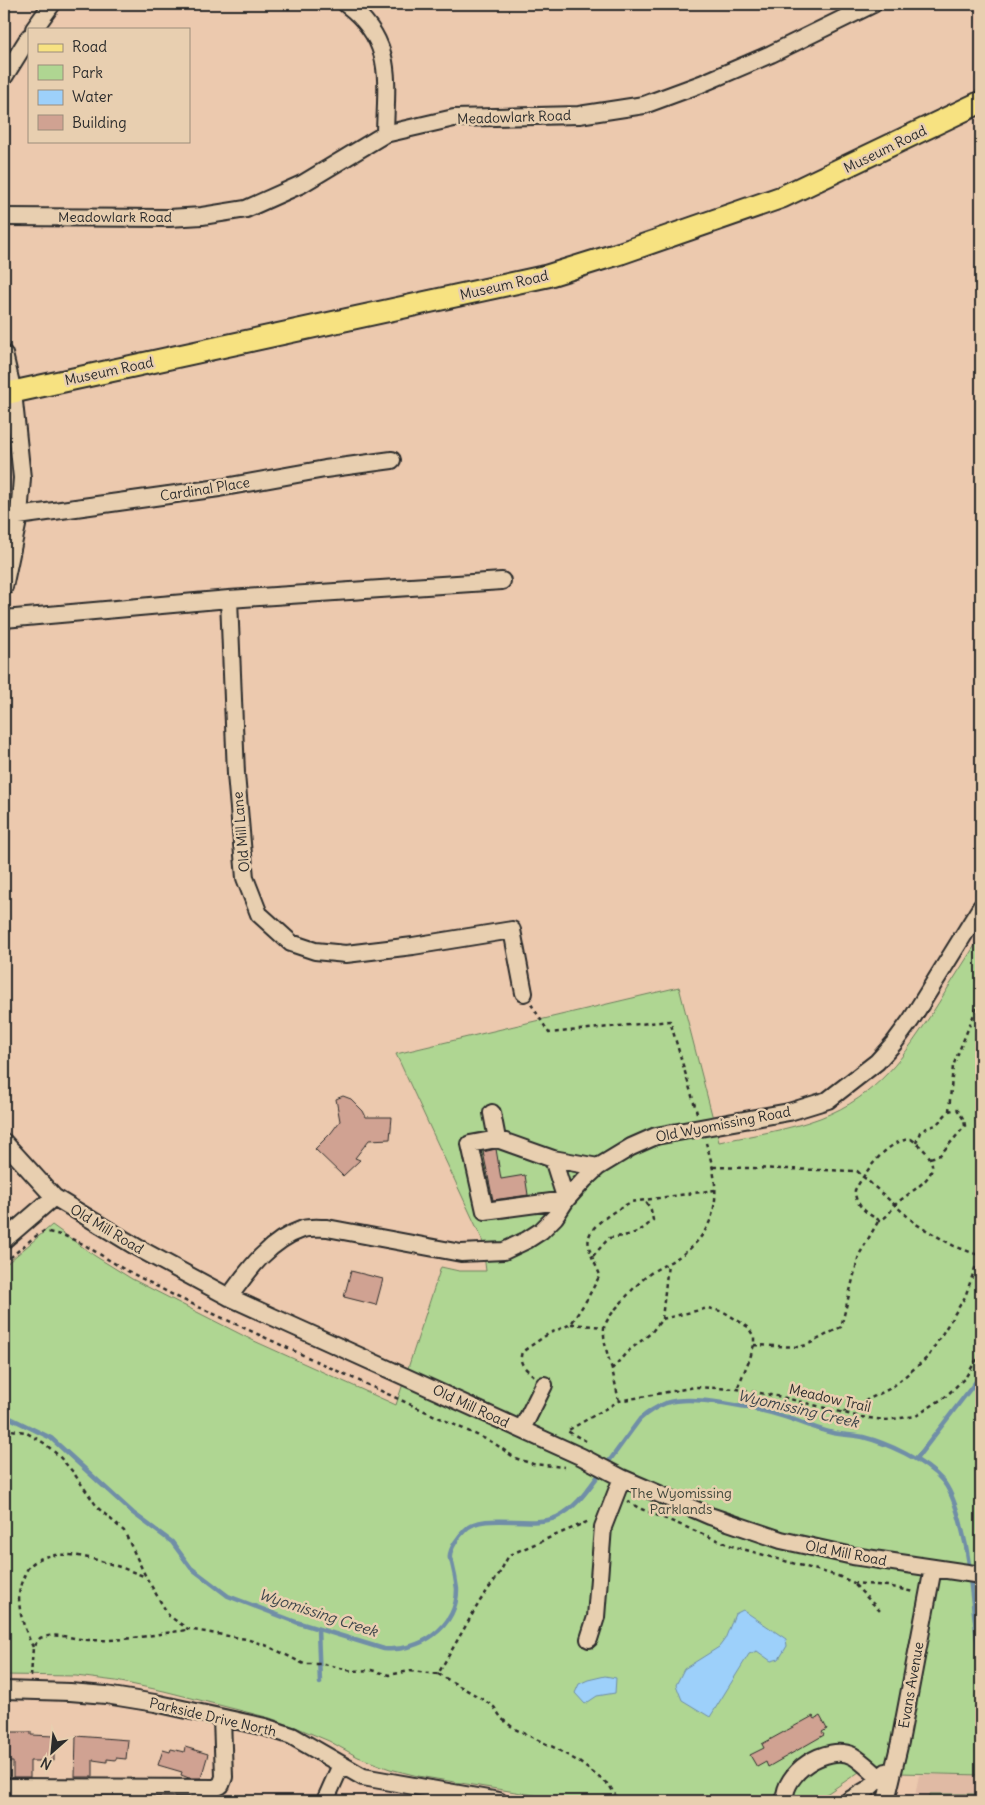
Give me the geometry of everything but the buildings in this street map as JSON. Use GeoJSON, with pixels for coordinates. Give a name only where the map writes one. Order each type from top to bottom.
{"type":"FeatureCollection","features":[{"type":"Feature","properties":{"kind":"main road","name":"Museum Road"},"geometry":{"type":"LineString","coordinates":[[8,393],[501,287],[556,273],[630,250],[782,197],[981,102]]}},
{"type":"Feature","properties":{"kind":"street"},"geometry":{"type":"LineString","coordinates":[[35,28],[52,4]]}},
{"type":"Feature","properties":{"kind":"street"},"geometry":{"type":"LineString","coordinates":[[346,4],[362,18],[374,34],[384,57],[387,76],[385,134]]}},
{"type":"Feature","properties":{"kind":"street","name":"Meadowlark Road"},"geometry":{"type":"LineString","coordinates":[[4,217],[169,218],[202,216],[246,209],[302,184],[385,134],[454,118],[579,115],[644,104],[701,84],[771,54],[873,4]]}},
{"type":"Feature","properties":{"kind":"street"},"geometry":{"type":"LineString","coordinates":[[4,77],[28,39]]}},
{"type":"Feature","properties":{"kind":"street"},"geometry":{"type":"LineString","coordinates":[[4,354],[8,393],[22,478],[11,517],[4,587]]}},
{"type":"Feature","properties":{"kind":"street","name":"Cardinal Place"},"geometry":{"type":"LineString","coordinates":[[11,517],[219,488],[326,469],[392,460]]}},
{"type":"Feature","properties":{"kind":"street"},"geometry":{"type":"LineString","coordinates":[[4,619],[230,599],[502,581]]}},
{"type":"Feature","properties":{"kind":"street","name":"Old Mill Lane"},"geometry":{"type":"LineString","coordinates":[[230,599],[236,774],[245,878],[259,914],[290,944],[315,951],[346,954],[413,946],[512,930],[524,993]]}},
{"type":"Feature","properties":{"kind":"street","name":"Old Wyomissing Road"},"geometry":{"type":"LineString","coordinates":[[229,1297],[250,1268],[268,1250],[282,1238],[305,1229],[327,1228],[461,1252],[504,1251],[541,1231],[566,1200],[598,1167],[616,1155],[656,1136],[789,1112],[828,1100],[877,1062],[900,1036],[981,907]]}},
{"type":"Feature","properties":{"kind":"street"},"geometry":{"type":"LineString","coordinates":[[492,1113],[497,1139]]}},
{"type":"Feature","properties":{"kind":"street"},"geometry":{"type":"LineString","coordinates":[[553,1159],[566,1200],[485,1211],[470,1144],[497,1139],[553,1159],[598,1167]]}},
{"type":"Feature","properties":{"kind":"street","name":"Old Mill Road"},"geometry":{"type":"LineString","coordinates":[[4,1142],[54,1197],[138,1248],[229,1297],[522,1429],[582,1457],[619,1477],[710,1516],[781,1540],[844,1554],[980,1575]]}},
{"type":"Feature","properties":{"kind":"street"},"geometry":{"type":"LineString","coordinates":[[4,1240],[54,1197]]}},
{"type":"Feature","properties":{"kind":"street"},"geometry":{"type":"LineString","coordinates":[[522,1429],[544,1385]]}},
{"type":"Feature","properties":{"kind":"street"},"geometry":{"type":"LineString","coordinates":[[589,1639],[596,1616],[603,1527],[619,1477]]}},
{"type":"Feature","properties":{"kind":"street","name":"Evans Avenue"},"geometry":{"type":"LineString","coordinates":[[886,1801],[900,1742],[933,1568]]}},
{"type":"Feature","properties":{"kind":"street","name":"Parkside Drive North"},"geometry":{"type":"LineString","coordinates":[[4,1690],[106,1695],[155,1703],[265,1727],[292,1736],[363,1776],[444,1797],[499,1801]]}},
{"type":"Feature","properties":{"kind":"street"},"geometry":{"type":"LineString","coordinates":[[4,1787],[215,1788],[221,1785],[224,1778],[222,1718]]}},
{"type":"Feature","properties":{"kind":"street"},"geometry":{"type":"LineString","coordinates":[[785,1801],[784,1794],[788,1783],[798,1770],[814,1759],[834,1753],[852,1756],[880,1778]]}},
{"type":"Feature","properties":{"kind":"street"},"geometry":{"type":"LineString","coordinates":[[848,1801],[868,1789],[895,1763]]}},
{"type":"Feature","properties":{"kind":"street"},"geometry":{"type":"LineString","coordinates":[[325,1801],[341,1765]]}},
{"type":"Feature","properties":{"kind":"path"},"geometry":{"type":"LineString","coordinates":[[524,993],[549,1033],[670,1021],[713,1168],[715,1201],[712,1219],[705,1233],[687,1251],[649,1274],[634,1287],[614,1310],[604,1327],[607,1353],[619,1401]]}},
{"type":"Feature","properties":{"kind":"path"},"geometry":{"type":"LineString","coordinates":[[949,1111],[953,1066],[981,997]]}},
{"type":"Feature","properties":{"kind":"path"},"geometry":{"type":"LineString","coordinates":[[916,1143],[920,1132],[936,1125],[949,1111],[958,1109],[965,1126],[940,1155],[930,1158]]}},
{"type":"Feature","properties":{"kind":"path"},"geometry":{"type":"LineString","coordinates":[[754,1345],[799,1347],[807,1345],[841,1326],[859,1255],[879,1220],[884,1219],[894,1205],[927,1180],[932,1169],[932,1162],[926,1150],[911,1140],[905,1140],[892,1145],[855,1190],[856,1199],[865,1212],[879,1220]]}},
{"type":"Feature","properties":{"kind":"path"},"geometry":{"type":"LineString","coordinates":[[713,1168],[857,1171],[916,1224],[954,1246],[980,1256]]}},
{"type":"Feature","properties":{"kind":"path"},"geometry":{"type":"LineString","coordinates":[[571,1324],[600,1275],[593,1256],[589,1236],[598,1224],[619,1208],[631,1202],[714,1190]]}},
{"type":"Feature","properties":{"kind":"path"},"geometry":{"type":"LineString","coordinates":[[593,1256],[609,1238],[633,1235],[653,1220],[651,1210],[645,1200]]}},
{"type":"Feature","properties":{"kind":"path"},"geometry":{"type":"LineString","coordinates":[[4,1263],[44,1231],[65,1236],[84,1244],[122,1268],[185,1301],[494,1444],[515,1458],[532,1464],[566,1467]]}},
{"type":"Feature","properties":{"kind":"path"},"geometry":{"type":"LineString","coordinates":[[842,1412],[891,1388],[928,1357],[965,1297],[980,1256],[981,1238]]}},
{"type":"Feature","properties":{"kind":"path"},"geometry":{"type":"LineString","coordinates":[[612,1369],[628,1352],[651,1333],[662,1319],[668,1264]]}},
{"type":"Feature","properties":{"kind":"path"},"geometry":{"type":"LineString","coordinates":[[662,1319],[708,1308],[724,1312],[748,1327],[754,1337],[754,1345],[737,1389]]}},
{"type":"Feature","properties":{"kind":"path"},"geometry":{"type":"LineString","coordinates":[[544,1385],[521,1365],[522,1352],[548,1334],[571,1324],[604,1327]]}},
{"type":"Feature","properties":{"kind":"path","name":"Meadow Trail"},"geometry":{"type":"LineString","coordinates":[[586,1441],[567,1431],[619,1401],[694,1387],[737,1389],[886,1420],[916,1416],[946,1397],[965,1378],[981,1353]]}},
{"type":"Feature","properties":{"kind":"path"},"geometry":{"type":"LineString","coordinates":[[4,1429],[25,1432],[44,1443],[73,1472],[98,1508],[124,1531],[146,1577],[169,1616],[188,1629]]}},
{"type":"Feature","properties":{"kind":"path"},"geometry":{"type":"LineString","coordinates":[[438,1674],[509,1555],[607,1514]]}},
{"type":"Feature","properties":{"kind":"path"},"geometry":{"type":"LineString","coordinates":[[32,1658],[33,1647],[26,1633],[20,1609],[20,1586],[28,1567],[40,1558],[59,1555],[86,1557],[146,1577]]}},
{"type":"Feature","properties":{"kind":"path"},"geometry":{"type":"LineString","coordinates":[[854,1584],[880,1611]]}},
{"type":"Feature","properties":{"kind":"path"},"geometry":{"type":"LineString","coordinates":[[33,1647],[40,1638],[50,1635],[70,1636],[89,1640],[134,1638],[188,1629],[246,1639],[268,1646],[304,1664],[324,1664],[352,1670],[371,1670],[389,1675],[410,1671],[438,1674],[494,1707],[502,1719],[516,1729],[579,1762],[610,1785],[619,1801]]}},
{"type":"Feature","properties":{"kind":"shaded area"},"geometry":{"type":"Polygon","coordinates":[[[919,1775],[981,1775],[981,1801],[914,1801],[919,1775]]]}},
{"type":"Feature","properties":{"kind":"green space","name":"The Wyomissing Parklands"},"geometry":{"type":"Polygon","coordinates":[[[981,936],[981,1775],[859,1772],[828,1793],[811,1801],[570,1801],[418,1776],[390,1769],[358,1757],[329,1741],[270,1718],[164,1691],[116,1681],[76,1676],[4,1675],[4,1266],[52,1225],[95,1256],[132,1279],[252,1340],[396,1405],[441,1267],[459,1271],[486,1271],[482,1239],[396,1054],[679,987],[719,1142],[796,1126],[820,1118],[840,1109],[874,1086],[888,1073],[913,1042],[981,936]]]}},
{"type":"Feature","properties":{"kind":"green space"},"geometry":{"type":"Polygon","coordinates":[[[930,1794],[981,1794],[981,1801],[929,1801],[930,1794]]]}},
{"type":"Feature","properties":{"kind":"water"},"geometry":{"type":"Polygon","coordinates":[[[743,1610],[786,1639],[787,1646],[779,1659],[771,1661],[757,1651],[749,1654],[710,1717],[682,1700],[676,1685],[684,1669],[719,1647],[725,1639],[735,1614],[743,1610]]]}},
{"type":"Feature","properties":{"kind":"water"},"geometry":{"type":"Polygon","coordinates":[[[605,1676],[616,1678],[615,1693],[597,1696],[585,1704],[575,1693],[579,1684],[605,1676]]]}},
{"type":"Feature","properties":{"kind":"waterway","name":"Wyomissing Creek"},"geometry":{"type":"LineString","coordinates":[[917,1458],[981,1375]]}},
{"type":"Feature","properties":{"kind":"waterway","name":"Wyomissing Creek"},"geometry":{"type":"LineString","coordinates":[[4,1415],[51,1438],[133,1513],[172,1542],[191,1568],[228,1596],[296,1622],[384,1649],[397,1649],[422,1642],[434,1635],[451,1615],[457,1589],[450,1553],[455,1542],[465,1530],[473,1524],[484,1522],[546,1520],[564,1513],[583,1495],[640,1419],[659,1406],[677,1401],[691,1400],[724,1403],[770,1413],[837,1434],[873,1440],[894,1448],[916,1460],[942,1480],[952,1498],[961,1523],[970,1570]]}},
{"type":"Feature","properties":{"kind":"waterway"},"geometry":{"type":"LineString","coordinates":[[970,1578],[981,1660]]}},
{"type":"Feature","properties":{"kind":"waterway"},"geometry":{"type":"LineString","coordinates":[[318,1629],[320,1683]]}}]}
